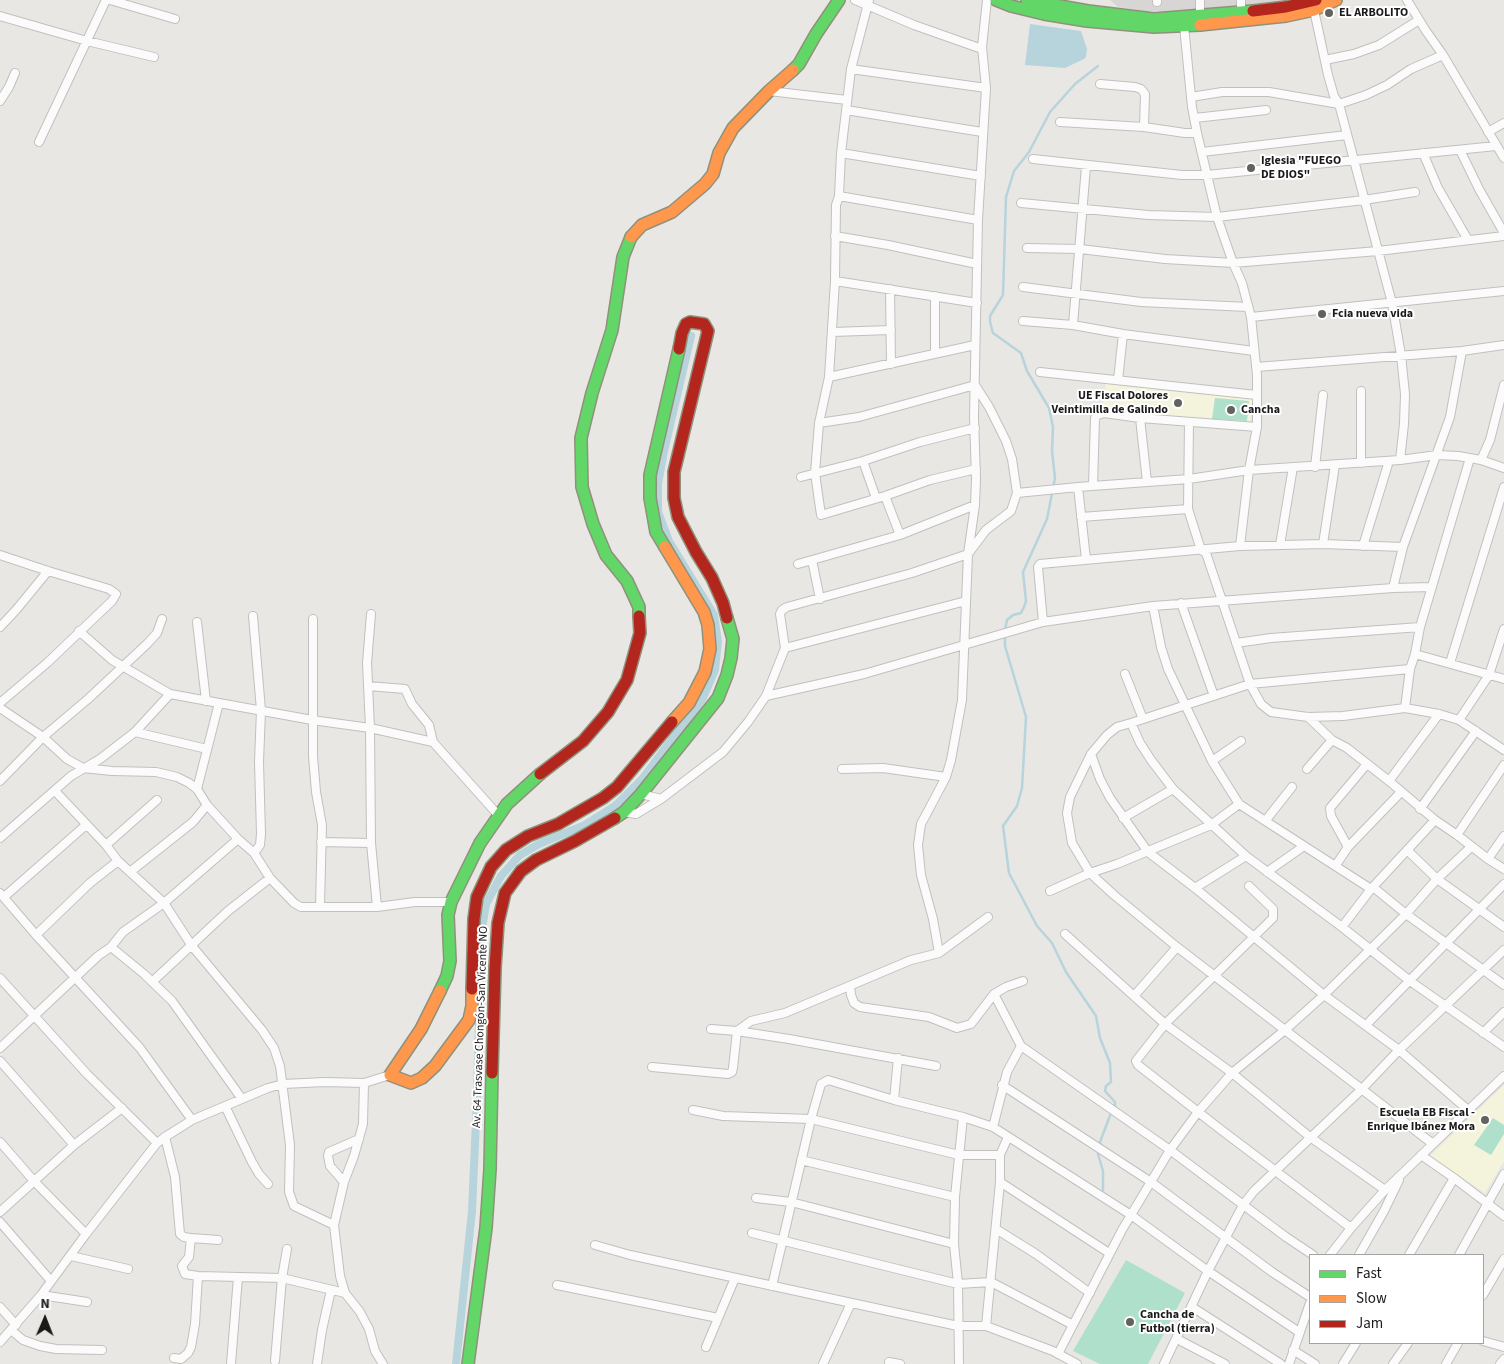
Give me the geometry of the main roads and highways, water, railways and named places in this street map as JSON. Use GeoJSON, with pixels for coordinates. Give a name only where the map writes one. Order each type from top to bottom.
{"type":"FeatureCollection","features":[{"type":"Feature","properties":{"kind":"water"},"geometry":{"type":"Polygon","coordinates":[[[1030,24],[1081,31],[1087,49],[1086,57],[1065,68],[1025,65],[1030,24]]]}},
{"type":"Feature","properties":{"kind":"waterway"},"geometry":{"type":"LineString","coordinates":[[1005,630],[1007,620],[1013,615],[1021,613],[1026,601],[1023,572],[1047,519],[1055,478],[1052,451],[1053,427],[1049,408],[1027,371],[1021,353],[993,333],[990,322],[990,316],[1003,295],[1006,197],[1014,171],[1029,152],[1050,112],[1075,84],[1098,66]]}},
{"type":"Feature","properties":{"kind":"waterway"},"geometry":{"type":"LineString","coordinates":[[456,1364],[472,1211],[481,935],[486,904],[501,876],[520,855],[539,844],[585,825],[615,806],[643,778],[703,698],[715,670],[718,642],[714,615],[669,541],[658,512],[658,484],[664,451],[691,336]]}},
{"type":"Feature","properties":{"kind":"waterway"},"geometry":{"type":"LineString","coordinates":[[1005,636],[1005,646],[1026,717],[1022,788],[1017,806],[1003,826],[1009,873],[1037,926],[1052,943],[1066,972],[1096,1016],[1100,1038],[1110,1063],[1111,1082],[1106,1086],[1105,1091],[1115,1102],[1115,1108],[1111,1113],[1100,1142],[1101,1146]]}},
{"type":"Feature","properties":{"kind":"waterway"},"geometry":{"type":"LineString","coordinates":[[1099,1151],[1098,1154],[1103,1171],[1103,1190]]}},
{"type":"Feature","properties":{"kind":"place","name":"EL ARBOLITO"},"geometry":{"type":"Point","coordinates":[1329,13]}},
{"type":"Feature","properties":{"kind":"place","name":"Iglesia \"FUEGO DE DIOS\""},"geometry":{"type":"Point","coordinates":[1251,168]}},
{"type":"Feature","properties":{"kind":"place","name":"Fcia nueva vida"},"geometry":{"type":"Point","coordinates":[1322,314]}},
{"type":"Feature","properties":{"kind":"place","name":"UE Fiscal Dolores Veintimilla de Galindo"},"geometry":{"type":"Point","coordinates":[1178,403]}},
{"type":"Feature","properties":{"kind":"place","name":"Cancha"},"geometry":{"type":"Point","coordinates":[1231,410]}},
{"type":"Feature","properties":{"kind":"place","name":"Escuela EB Fiscal - Enrique Ibánez Mora"},"geometry":{"type":"Point","coordinates":[1485,1120]}},
{"type":"Feature","properties":{"kind":"place","name":"Cancha de Futbol (tierra)"},"geometry":{"type":"Point","coordinates":[1130,1322]}}]}
